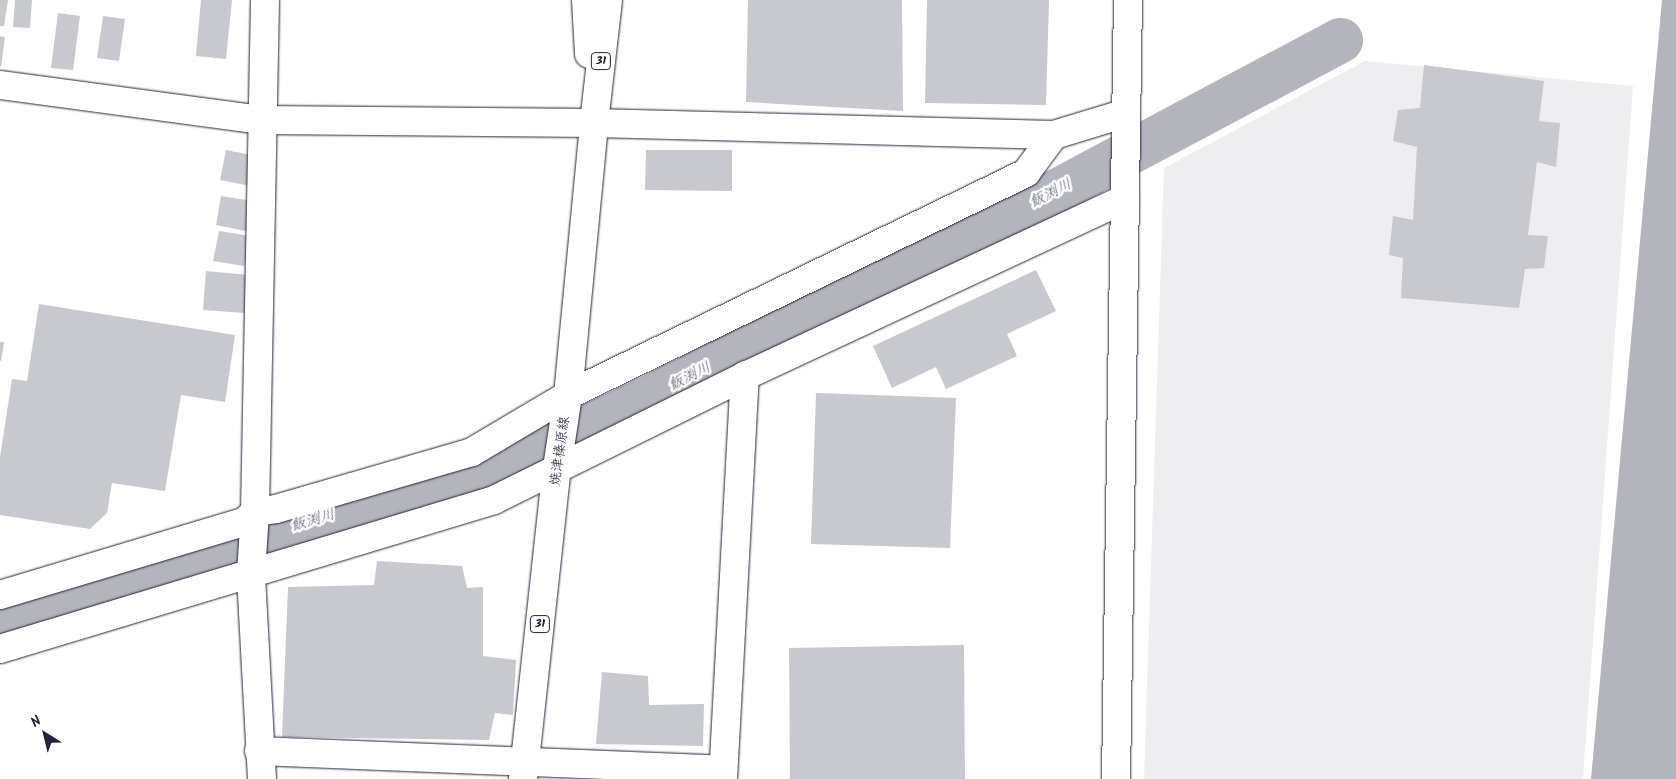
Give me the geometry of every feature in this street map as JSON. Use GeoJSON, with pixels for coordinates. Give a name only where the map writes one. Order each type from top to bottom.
{"type":"FeatureCollection","features":[{"type":"Feature","properties":{"kind":"street"},"geometry":{"type":"LineString","coordinates":[[262,779],[259,751],[251,573],[255,512],[265,0]]}},
{"type":"Feature","properties":{"kind":"street","name":"焼津榛原線"},"geometry":{"type":"LineString","coordinates":[[586,0],[594,122]]}},
{"type":"Feature","properties":{"kind":"street","name":"焼津榛原線"},"geometry":{"type":"LineString","coordinates":[[524,771],[557,468],[568,395],[594,122],[608,0]]}},
{"type":"Feature","properties":{"kind":"street"},"geometry":{"type":"LineString","coordinates":[[1116,779],[1128,0]]}},
{"type":"Feature","properties":{"kind":"street"},"geometry":{"type":"LineString","coordinates":[[0,85],[262,120],[594,122],[1054,135],[1126,113]]}},
{"type":"Feature","properties":{"kind":"street"},"geometry":{"type":"LineString","coordinates":[[0,595],[244,522],[255,512],[276,509],[472,452],[568,395],[1026,173],[1054,135]]}},
{"type":"Feature","properties":{"kind":"street"},"geometry":{"type":"LineString","coordinates":[[0,649],[494,500],[1125,190]]}},
{"type":"Feature","properties":{"kind":"street"},"geometry":{"type":"LineString","coordinates":[[259,751],[524,771],[723,775],[745,376]]}},
{"type":"Feature","properties":{"kind":"shaded area"},"geometry":{"type":"Polygon","coordinates":[[[1662,0],[1676,0],[1676,779],[1591,779],[1662,0]]]}},
{"type":"Feature","properties":{"kind":"shaded area"},"geometry":{"type":"Polygon","coordinates":[[[1365,61],[1633,86],[1583,779],[1144,779],[1164,168],[1365,61]]]}},
{"type":"Feature","properties":{"kind":"building"},"geometry":{"type":"Polygon","coordinates":[[[0,0],[8,0],[4,26],[0,26],[0,0]]]}},
{"type":"Feature","properties":{"kind":"building"},"geometry":{"type":"Polygon","coordinates":[[[15,0],[32,0],[30,28],[13,27],[15,0]]]}},
{"type":"Feature","properties":{"kind":"building"},"geometry":{"type":"Polygon","coordinates":[[[201,0],[232,0],[226,59],[196,56],[201,0]]]}},
{"type":"Feature","properties":{"kind":"building"},"geometry":{"type":"Polygon","coordinates":[[[748,0],[902,0],[903,111],[746,102],[748,0]]]}},
{"type":"Feature","properties":{"kind":"building"},"geometry":{"type":"Polygon","coordinates":[[[927,0],[1049,0],[1046,105],[925,103],[927,0]]]}},
{"type":"Feature","properties":{"kind":"building"},"geometry":{"type":"Polygon","coordinates":[[[58,13],[80,16],[73,70],[51,68],[58,13]]]}},
{"type":"Feature","properties":{"kind":"building"},"geometry":{"type":"Polygon","coordinates":[[[103,16],[125,19],[119,61],[97,58],[103,16]]]}},
{"type":"Feature","properties":{"kind":"building"},"geometry":{"type":"Polygon","coordinates":[[[0,36],[5,37],[1,67],[0,66],[0,36]]]}},
{"type":"Feature","properties":{"kind":"building"},"geometry":{"type":"Polygon","coordinates":[[[1424,65],[1544,81],[1539,121],[1560,123],[1556,167],[1537,162],[1528,235],[1548,236],[1544,268],[1525,269],[1519,308],[1401,298],[1403,258],[1389,255],[1393,216],[1413,220],[1417,147],[1393,141],[1398,110],[1420,108],[1424,65]]]}},
{"type":"Feature","properties":{"kind":"building"},"geometry":{"type":"Polygon","coordinates":[[[226,150],[257,156],[251,186],[220,180],[226,150]]]}},
{"type":"Feature","properties":{"kind":"building"},"geometry":{"type":"Polygon","coordinates":[[[646,150],[732,150],[732,191],[645,190],[646,150]]]}},
{"type":"Feature","properties":{"kind":"building"},"geometry":{"type":"Polygon","coordinates":[[[221,196],[252,201],[246,231],[216,225],[221,196]]]}},
{"type":"Feature","properties":{"kind":"building"},"geometry":{"type":"Polygon","coordinates":[[[219,231],[250,236],[244,266],[213,261],[219,231]]]}},
{"type":"Feature","properties":{"kind":"building"},"geometry":{"type":"Polygon","coordinates":[[[1036,270],[1056,311],[1007,334],[1017,356],[946,389],[936,367],[892,388],[873,346],[1036,270]]]}},
{"type":"Feature","properties":{"kind":"building"},"geometry":{"type":"Polygon","coordinates":[[[206,271],[249,275],[245,313],[203,310],[206,271]]]}},
{"type":"Feature","properties":{"kind":"building"},"geometry":{"type":"Polygon","coordinates":[[[39,304],[235,335],[225,402],[181,395],[165,491],[112,483],[107,513],[90,529],[0,515],[0,457],[12,379],[27,381],[39,304]]]}},
{"type":"Feature","properties":{"kind":"building"},"geometry":{"type":"Polygon","coordinates":[[[0,342],[4,342],[1,361],[0,361],[0,342]]]}},
{"type":"Feature","properties":{"kind":"building"},"geometry":{"type":"Polygon","coordinates":[[[816,393],[956,398],[950,548],[811,544],[816,393]]]}},
{"type":"Feature","properties":{"kind":"building"},"geometry":{"type":"Polygon","coordinates":[[[377,561],[462,566],[467,588],[483,587],[483,656],[516,660],[513,715],[495,713],[489,740],[282,737],[288,587],[374,585],[377,561]]]}},
{"type":"Feature","properties":{"kind":"building"},"geometry":{"type":"Polygon","coordinates":[[[964,645],[965,779],[790,779],[789,648],[964,645]]]}},
{"type":"Feature","properties":{"kind":"building"},"geometry":{"type":"Polygon","coordinates":[[[602,672],[648,676],[649,705],[704,704],[703,746],[596,744],[602,672]]]}},
{"type":"Feature","properties":{"kind":"waterway","name":"飯渕川"},"geometry":{"type":"LineString","coordinates":[[0,614],[511,463],[646,399],[1054,192],[1340,40]]}}]}
